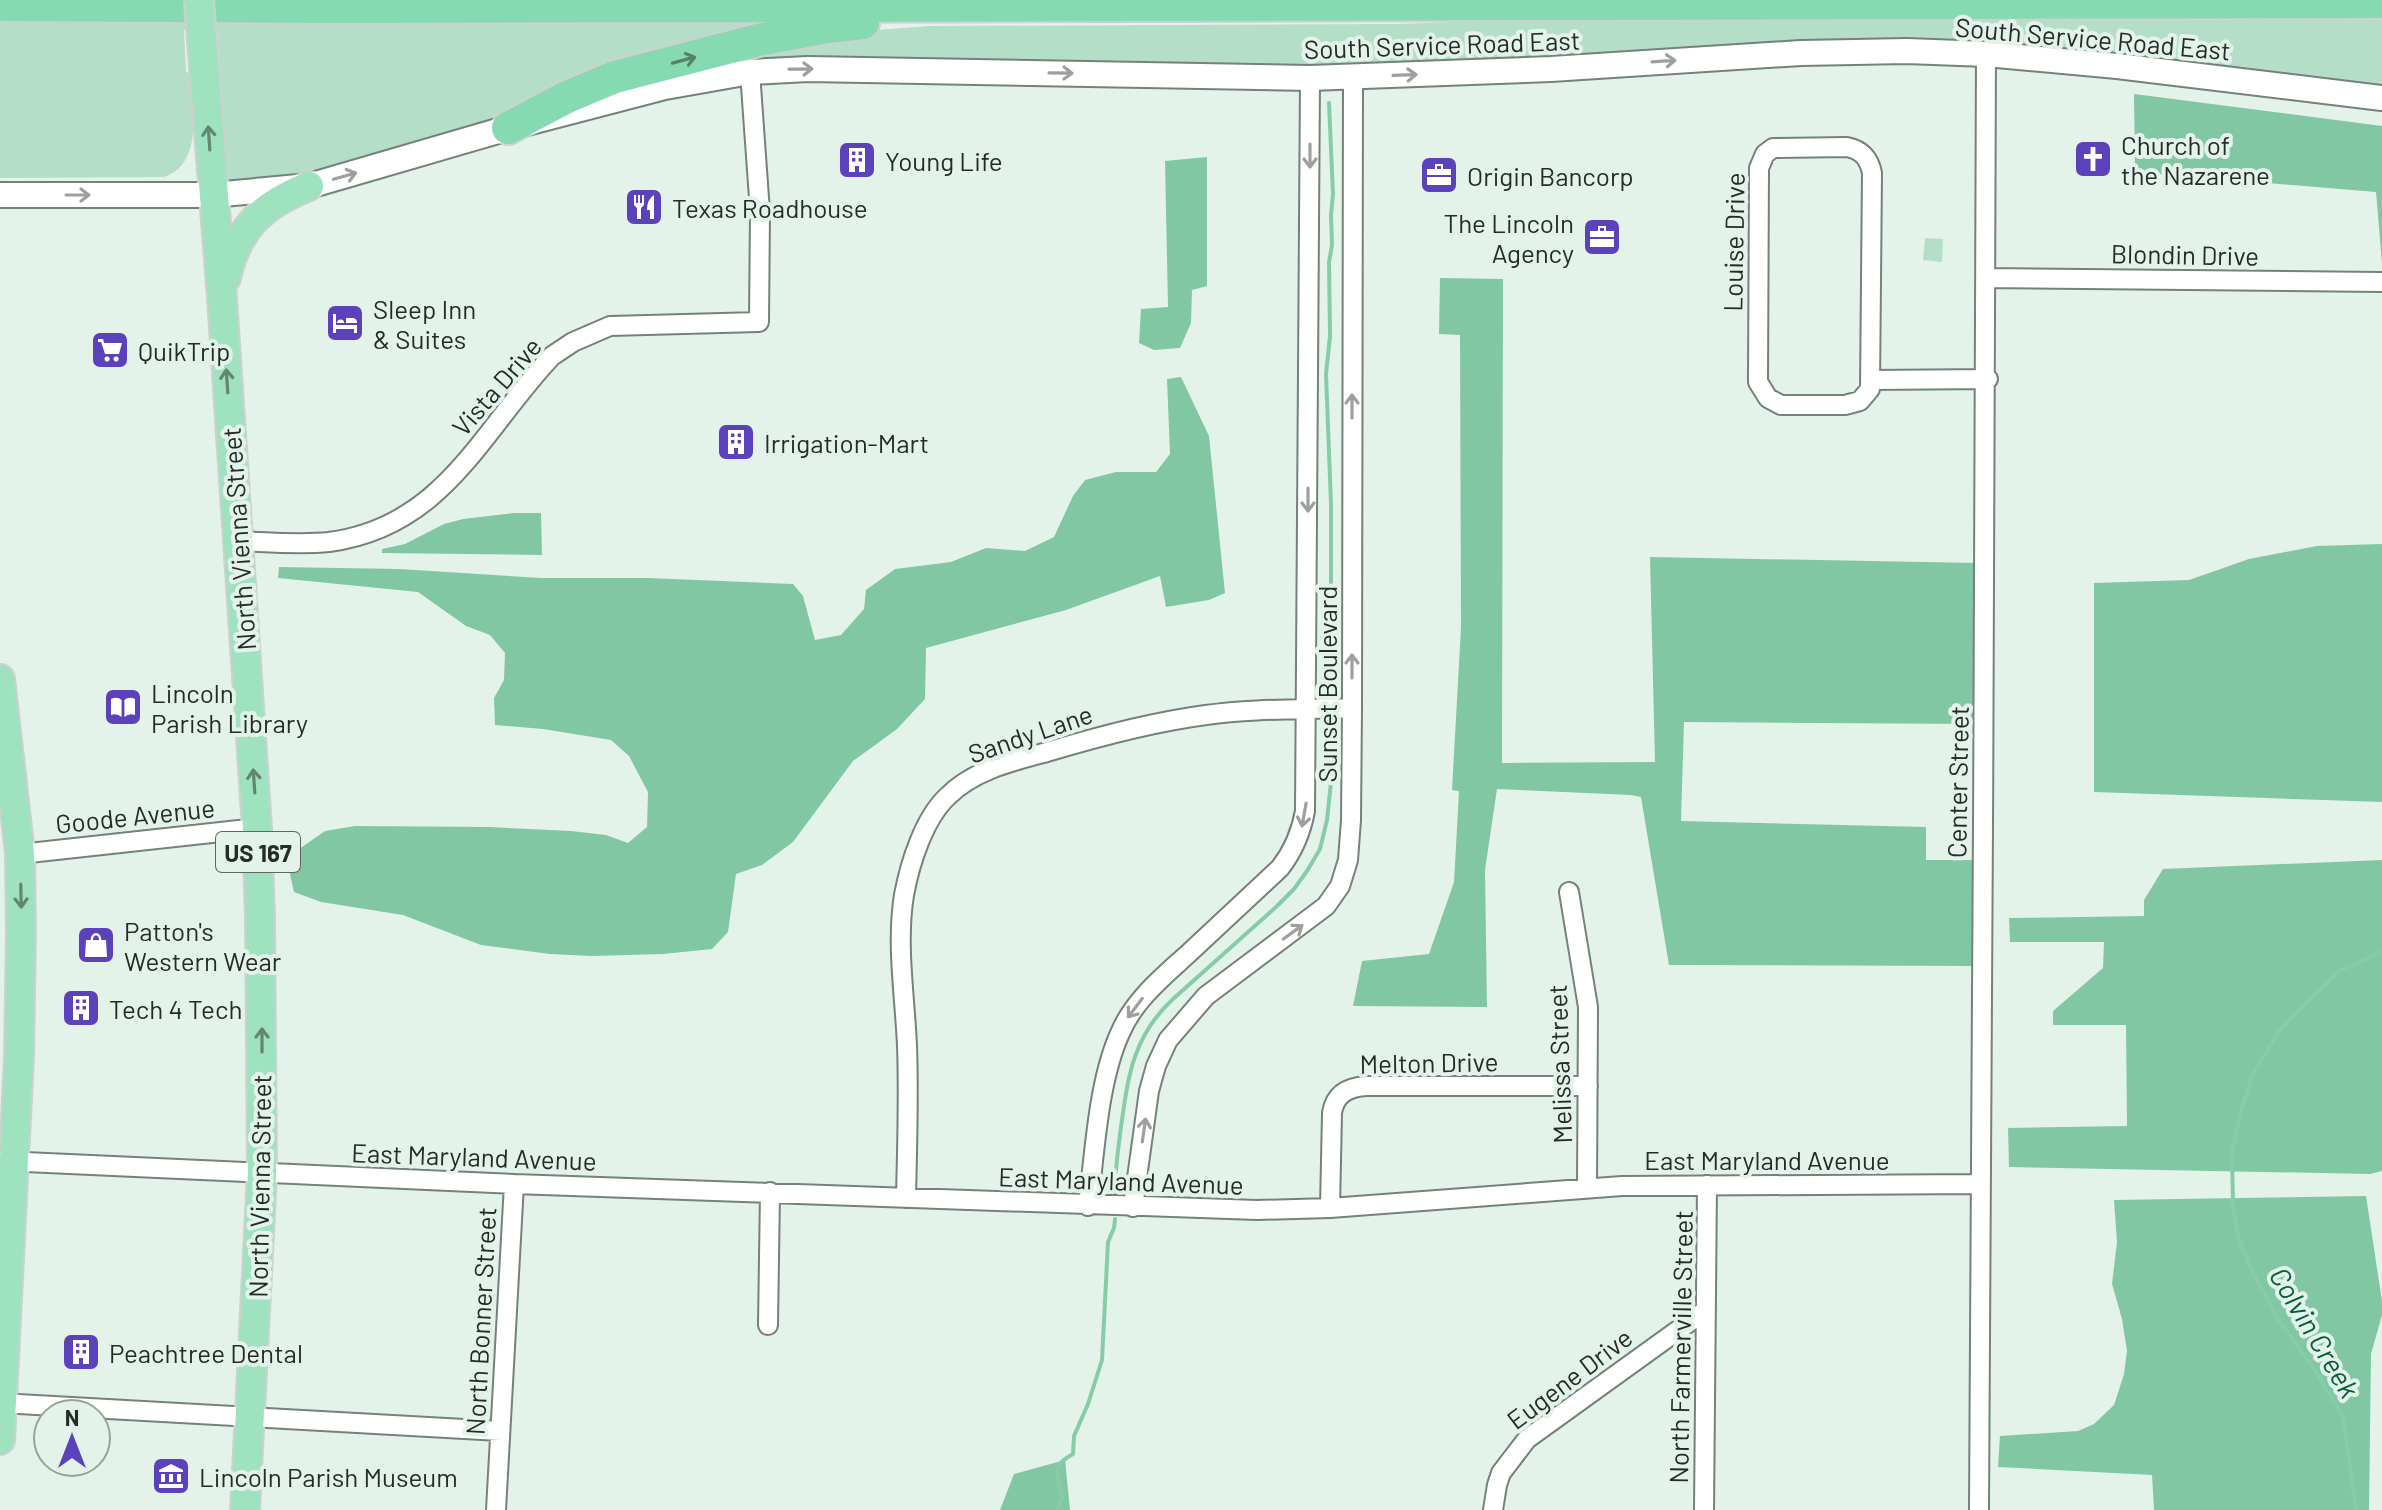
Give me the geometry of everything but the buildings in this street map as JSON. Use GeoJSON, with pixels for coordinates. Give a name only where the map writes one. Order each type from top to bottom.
{"type":"FeatureCollection","features":[{"type":"Feature","properties":{"kind":"highway","name":"North Vienna Street"},"geometry":{"type":"LineString","coordinates":[[199,0],[257,828],[262,1173],[245,1510]]}},
{"type":"Feature","properties":{"kind":"highway"},"geometry":{"type":"LineString","coordinates":[[0,5],[384,7],[2382,2]]}},
{"type":"Feature","properties":{"kind":"highway"},"geometry":{"type":"LineString","coordinates":[[508,128],[567,97],[615,77],[758,40],[828,27],[1055,5]]}},
{"type":"Feature","properties":{"kind":"highway"},"geometry":{"type":"LineString","coordinates":[[222,298],[229,263],[247,227],[269,206],[309,186]]}},
{"type":"Feature","properties":{"kind":"highway"},"geometry":{"type":"LineString","coordinates":[[0,679],[21,999],[6,1161],[0,1440]]}},
{"type":"Feature","properties":{"kind":"main road","name":"South Service Road East"},"geometry":{"type":"LineString","coordinates":[[0,195],[213,195],[309,186],[508,128],[665,87],[750,72],[808,69],[1310,78],[1551,69],[1817,52],[1907,51],[1986,54],[2132,67],[2382,98]]}},
{"type":"Feature","properties":{"kind":"street","name":"Center Street"},"geometry":{"type":"LineString","coordinates":[[1979,1510],[1979,1184],[1988,379],[1986,54]]}},
{"type":"Feature","properties":{"kind":"street","name":"Vista Drive"},"geometry":{"type":"LineString","coordinates":[[238,541],[327,542],[384,527],[408,515],[454,477],[552,356],[573,342],[610,326],[759,322],[760,212],[750,72]]}},
{"type":"Feature","properties":{"kind":"street","name":"Sunset Boulevard"},"geometry":{"type":"LineString","coordinates":[[1133,1207],[1149,1091],[1168,1040],[1206,996],[1317,914],[1340,886],[1348,860],[1352,708],[1353,77]]}},
{"type":"Feature","properties":{"kind":"street","name":"Sunset Boulevard"},"geometry":{"type":"LineString","coordinates":[[1088,1206],[1106,1075],[1126,1021],[1137,1003],[1161,979],[1280,868],[1298,841],[1307,798],[1310,78]]}},
{"type":"Feature","properties":{"kind":"street","name":"Louise Drive"},"geometry":{"type":"LineString","coordinates":[[1847,147],[1861,152],[1868,160],[1872,173],[1871,380],[1864,398],[1845,405],[1781,405],[1768,398],[1759,387],[1758,174],[1762,158],[1769,150],[1847,147]]}},
{"type":"Feature","properties":{"kind":"street","name":"Blondin Drive"},"geometry":{"type":"LineString","coordinates":[[1987,278],[2382,282]]}},
{"type":"Feature","properties":{"kind":"street"},"geometry":{"type":"LineString","coordinates":[[1871,380],[1988,379]]}},
{"type":"Feature","properties":{"kind":"street","name":"Sandy Lane"},"geometry":{"type":"LineString","coordinates":[[906,1198],[907,1086],[902,910],[909,871],[940,805],[957,788],[994,768],[1121,730],[1210,714],[1352,708]]}},
{"type":"Feature","properties":{"kind":"street","name":"Goode Avenue"},"geometry":{"type":"LineString","coordinates":[[12,837],[257,828]]}},
{"type":"Feature","properties":{"kind":"street","name":"Melissa Street"},"geometry":{"type":"LineString","coordinates":[[1569,892],[1588,1007],[1587,1188]]}},
{"type":"Feature","properties":{"kind":"street","name":"Melton Drive"},"geometry":{"type":"LineString","coordinates":[[1330,1208],[1332,1113],[1335,1101],[1348,1089],[1367,1086],[1588,1086]]}},
{"type":"Feature","properties":{"kind":"street","name":"East Maryland Avenue"},"geometry":{"type":"LineString","coordinates":[[6,1161],[514,1184],[1257,1210],[1330,1208],[1587,1188],[1979,1184]]}},
{"type":"Feature","properties":{"kind":"street","name":"North Bonner Street"},"geometry":{"type":"LineString","coordinates":[[496,1510],[514,1184]]}},
{"type":"Feature","properties":{"kind":"street","name":"North Farmerville Street"},"geometry":{"type":"LineString","coordinates":[[1704,1510],[1707,1185]]}},
{"type":"Feature","properties":{"kind":"street"},"geometry":{"type":"LineString","coordinates":[[768,1325],[770,1192]]}},
{"type":"Feature","properties":{"kind":"street","name":"Eugene Drive"},"geometry":{"type":"LineString","coordinates":[[1493,1510],[1501,1473],[1527,1439],[1706,1310]]}},
{"type":"Feature","properties":{"kind":"street"},"geometry":{"type":"LineString","coordinates":[[1,1403],[500,1431]]}},
{"type":"Feature","properties":{"kind":"green space"},"geometry":{"type":"Polygon","coordinates":[[[2382,11],[2382,87],[1997,44],[1604,54],[1404,65],[718,67],[704,62],[864,31],[929,26],[1399,24],[1623,15],[2382,11]]]}},
{"type":"Feature","properties":{"kind":"green space"},"geometry":{"type":"Polygon","coordinates":[[[799,18],[621,69],[468,128],[358,164],[277,178],[228,182],[217,71],[220,70],[217,29],[184,30],[193,132],[191,147],[177,170],[164,177],[0,178],[0,22],[799,18]]]}},
{"type":"Feature","properties":{"kind":"green space"},"geometry":{"type":"Polygon","coordinates":[[[2134,94],[2382,126],[2382,263],[2376,192],[2135,172],[2134,94]]]}},
{"type":"Feature","properties":{"kind":"green space"},"geometry":{"type":"Polygon","coordinates":[[[1207,157],[1207,286],[1192,290],[1191,323],[1180,348],[1154,350],[1139,343],[1141,309],[1168,307],[1165,161],[1207,157]]]}},
{"type":"Feature","properties":{"kind":"green space"},"geometry":{"type":"Polygon","coordinates":[[[1925,238],[1943,239],[1942,262],[1923,260],[1925,238]]]}},
{"type":"Feature","properties":{"kind":"green space"},"geometry":{"type":"Polygon","coordinates":[[[1440,278],[1503,279],[1502,763],[1655,762],[1650,557],[1977,563],[1975,724],[1684,722],[1681,821],[1926,827],[1926,860],[1973,860],[1972,966],[1669,965],[1641,797],[1497,789],[1485,870],[1487,1007],[1353,1006],[1362,961],[1429,954],[1454,882],[1459,791],[1452,790],[1461,627],[1460,335],[1439,334],[1440,278]]]}},
{"type":"Feature","properties":{"kind":"green space"},"geometry":{"type":"Polygon","coordinates":[[[1181,377],[1209,436],[1225,593],[1209,600],[1166,607],[1160,576],[1066,610],[926,648],[925,699],[897,729],[853,761],[793,842],[762,865],[736,874],[728,932],[712,949],[592,956],[481,945],[403,915],[321,902],[294,892],[290,874],[292,854],[325,831],[355,826],[490,827],[606,835],[628,843],[647,827],[648,792],[629,756],[611,740],[495,725],[494,698],[504,680],[505,653],[490,635],[466,626],[418,592],[278,578],[279,567],[793,584],[803,596],[815,640],[841,635],[864,609],[866,590],[895,569],[951,562],[986,548],[1025,551],[1054,537],[1073,496],[1085,480],[1116,472],[1156,472],[1170,454],[1167,379],[1181,377]]]}},
{"type":"Feature","properties":{"kind":"green space"},"geometry":{"type":"Polygon","coordinates":[[[514,513],[541,513],[542,555],[382,553],[382,549],[405,544],[444,524],[514,513]]]}},
{"type":"Feature","properties":{"kind":"green space"},"geometry":{"type":"Polygon","coordinates":[[[2382,544],[2382,802],[2094,792],[2094,583],[2189,580],[2249,559],[2317,546],[2382,544]]]}},
{"type":"Feature","properties":{"kind":"green space"},"geometry":{"type":"Polygon","coordinates":[[[2382,860],[2382,1171],[2370,1174],[2009,1167],[2008,1128],[2127,1126],[2126,1025],[2053,1025],[2053,1011],[2103,968],[2104,942],[2010,942],[2009,918],[2144,916],[2144,900],[2163,869],[2382,860]]]}},
{"type":"Feature","properties":{"kind":"green space"},"geometry":{"type":"Polygon","coordinates":[[[2366,1196],[2382,1301],[2382,1315],[2371,1354],[2369,1510],[2154,1510],[2152,1475],[1998,1467],[2000,1436],[2078,1431],[2094,1424],[2114,1405],[2124,1374],[2127,1351],[2112,1284],[2117,1242],[2114,1200],[2366,1196]]]}},
{"type":"Feature","properties":{"kind":"green space"},"geometry":{"type":"Polygon","coordinates":[[[1065,1460],[1070,1510],[1000,1510],[1014,1474],[1065,1460]]]}},
{"type":"Feature","properties":{"kind":"waterway"},"geometry":{"type":"LineString","coordinates":[[1329,103],[1333,194],[1329,262],[1330,336],[1326,374],[1331,504],[1331,693]]}},
{"type":"Feature","properties":{"kind":"waterway"},"geometry":{"type":"LineString","coordinates":[[1114,1195],[1126,1091],[1135,1058],[1149,1027],[1173,999],[1294,889],[1320,849],[1331,782],[1331,723]]}},
{"type":"Feature","properties":{"kind":"waterway","name":"Colvin Creek"},"geometry":{"type":"LineString","coordinates":[[2356,1510],[2343,1417],[2276,1316],[2250,1267],[2238,1236],[2233,1206],[2232,1153],[2252,1076],[2277,1034],[2339,971],[2382,952]]}},
{"type":"Feature","properties":{"kind":"waterway"},"geometry":{"type":"LineString","coordinates":[[1057,1510],[1062,1499],[1058,1468],[1073,1454],[1074,1436],[1102,1360],[1108,1242],[1115,1219]]}},
{"type":"Feature","properties":{"kind":"place","name":"Church of the Nazarene"},"geometry":{"type":"Point","coordinates":[2093,159]}},
{"type":"Feature","properties":{"kind":"place","name":"Young Life"},"geometry":{"type":"Point","coordinates":[857,160]}},
{"type":"Feature","properties":{"kind":"place","name":"Origin Bancorp"},"geometry":{"type":"Point","coordinates":[1439,175]}},
{"type":"Feature","properties":{"kind":"place","name":"Texas Roadhouse"},"geometry":{"type":"Point","coordinates":[644,207]}},
{"type":"Feature","properties":{"kind":"place","name":"The Lincoln Agency"},"geometry":{"type":"Point","coordinates":[1602,237]}},
{"type":"Feature","properties":{"kind":"place","name":"Sleep Inn & Suites"},"geometry":{"type":"Point","coordinates":[345,323]}},
{"type":"Feature","properties":{"kind":"place","name":"QuikTrip"},"geometry":{"type":"Point","coordinates":[110,350]}},
{"type":"Feature","properties":{"kind":"place","name":"Irrigation-Mart"},"geometry":{"type":"Point","coordinates":[736,442]}},
{"type":"Feature","properties":{"kind":"place","name":"Lincoln Parish Library"},"geometry":{"type":"Point","coordinates":[123,707]}},
{"type":"Feature","properties":{"kind":"place","name":"Patton's Western Wear"},"geometry":{"type":"Point","coordinates":[96,945]}},
{"type":"Feature","properties":{"kind":"place","name":"Tech 4 Tech"},"geometry":{"type":"Point","coordinates":[81,1008]}},
{"type":"Feature","properties":{"kind":"place","name":"Peachtree Dental"},"geometry":{"type":"Point","coordinates":[81,1352]}},
{"type":"Feature","properties":{"kind":"place","name":"Lincoln Parish Museum"},"geometry":{"type":"Point","coordinates":[171,1476]}}]}
